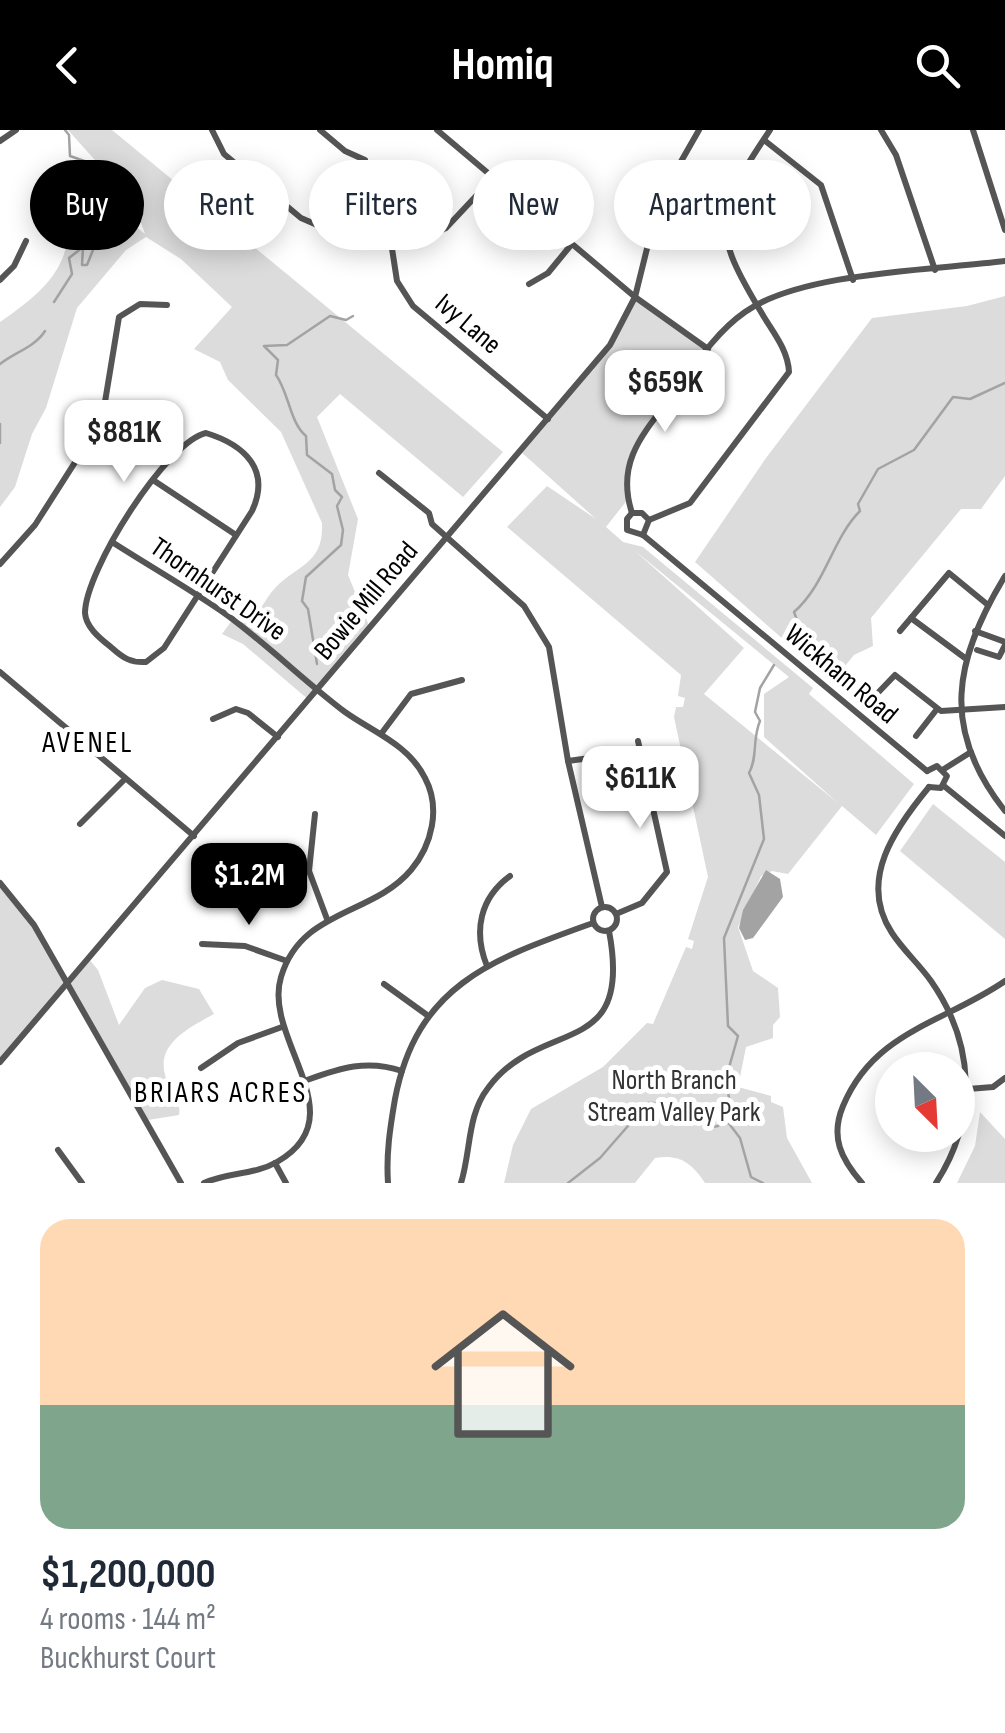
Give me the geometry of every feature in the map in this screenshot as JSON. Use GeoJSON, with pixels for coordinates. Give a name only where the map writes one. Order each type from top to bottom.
{"type":"FeatureCollection","features":[{"type":"Feature","properties":{"kind":"street"},"geometry":{"type":"LineString","coordinates":[[0,141],[16,130]]}},
{"type":"Feature","properties":{"kind":"street"},"geometry":{"type":"LineString","coordinates":[[212,130],[224,154],[309,221]]}},
{"type":"Feature","properties":{"kind":"street"},"geometry":{"type":"LineString","coordinates":[[320,130],[345,152],[365,160]]}},
{"type":"Feature","properties":{"kind":"street"},"geometry":{"type":"LineString","coordinates":[[437,130],[473,162]]}},
{"type":"Feature","properties":{"kind":"street","name":"Bowie Mill Road"},"geometry":{"type":"LineString","coordinates":[[0,1062],[610,345],[635,297],[659,200],[699,130]]}},
{"type":"Feature","properties":{"kind":"street"},"geometry":{"type":"LineString","coordinates":[[770,130],[732,186],[724,216],[730,256],[756,305],[786,355],[789,372],[686,507],[649,520],[643,535],[626,530],[632,513],[626,481],[632,449],[708,349],[756,305],[790,291],[1005,261]]}},
{"type":"Feature","properties":{"kind":"street"},"geometry":{"type":"LineString","coordinates":[[881,130],[896,155],[935,270]]}},
{"type":"Feature","properties":{"kind":"street"},"geometry":{"type":"LineString","coordinates":[[972,130],[1005,230]]}},
{"type":"Feature","properties":{"kind":"street"},"geometry":{"type":"LineString","coordinates":[[764,140],[822,185],[853,280]]}},
{"type":"Feature","properties":{"kind":"street"},"geometry":{"type":"LineString","coordinates":[[453,221],[473,199]]}},
{"type":"Feature","properties":{"kind":"street"},"geometry":{"type":"LineString","coordinates":[[0,280],[14,266],[26,240]]}},
{"type":"Feature","properties":{"kind":"street","name":"Ivy Lane"},"geometry":{"type":"LineString","coordinates":[[392,250],[397,282],[413,306],[548,419]]}},
{"type":"Feature","properties":{"kind":"street"},"geometry":{"type":"LineString","coordinates":[[529,284],[548,273],[568,250]]}},
{"type":"Feature","properties":{"kind":"street"},"geometry":{"type":"LineString","coordinates":[[578,250],[708,349]]}},
{"type":"Feature","properties":{"kind":"street"},"geometry":{"type":"LineString","coordinates":[[0,564],[34,524],[97,432],[106,408],[120,317],[140,304],[167,305]]}},
{"type":"Feature","properties":{"kind":"street"},"geometry":{"type":"LineString","coordinates":[[694,339],[699,361]]}},
{"type":"Feature","properties":{"kind":"street"},"geometry":{"type":"LineString","coordinates":[[206,433],[222,440],[250,459],[261,481],[256,504],[236,534],[154,658],[136,663],[125,659],[90,628],[85,616],[112,542],[135,500],[190,438],[206,433]]}},
{"type":"Feature","properties":{"kind":"street"},"geometry":{"type":"LineString","coordinates":[[379,472],[429,513],[432,524],[500,582],[539,624],[557,672],[568,761],[602,907]]}},
{"type":"Feature","properties":{"kind":"street"},"geometry":{"type":"LineString","coordinates":[[153,480],[236,534]]}},
{"type":"Feature","properties":{"kind":"street"},"geometry":{"type":"LineString","coordinates":[[632,513],[642,513],[649,520]]}},
{"type":"Feature","properties":{"kind":"street","name":"Wickham Road"},"geometry":{"type":"LineString","coordinates":[[643,535],[926,771]]}},
{"type":"Feature","properties":{"kind":"street","name":"Thornhurst Drive"},"geometry":{"type":"LineString","coordinates":[[112,542],[197,595],[318,691],[414,760],[426,778],[433,804],[430,838],[422,856],[400,881],[326,918],[302,937],[287,961]]}},
{"type":"Feature","properties":{"kind":"street"},"geometry":{"type":"LineString","coordinates":[[900,631],[948,573],[988,605]]}},
{"type":"Feature","properties":{"kind":"street"},"geometry":{"type":"LineString","coordinates":[[1005,576],[965,658],[961,711],[971,752],[1005,811]]}},
{"type":"Feature","properties":{"kind":"street"},"geometry":{"type":"LineString","coordinates":[[912,618],[965,658]]}},
{"type":"Feature","properties":{"kind":"street"},"geometry":{"type":"LineString","coordinates":[[976,631],[1005,643],[999,657],[977,650]]}},
{"type":"Feature","properties":{"kind":"street"},"geometry":{"type":"LineString","coordinates":[[0,672],[194,836]]}},
{"type":"Feature","properties":{"kind":"street"},"geometry":{"type":"LineString","coordinates":[[872,699],[895,675],[938,709],[1005,707]]}},
{"type":"Feature","properties":{"kind":"street"},"geometry":{"type":"LineString","coordinates":[[380,734],[411,694],[462,680]]}},
{"type":"Feature","properties":{"kind":"street"},"geometry":{"type":"LineString","coordinates":[[212,719],[236,709],[248,712],[278,737]]}},
{"type":"Feature","properties":{"kind":"street"},"geometry":{"type":"LineString","coordinates":[[916,736],[938,709]]}},
{"type":"Feature","properties":{"kind":"street"},"geometry":{"type":"LineString","coordinates":[[602,907],[616,914],[642,903],[668,872],[638,741]]}},
{"type":"Feature","properties":{"kind":"street"},"geometry":{"type":"LineString","coordinates":[[568,761],[641,751]]}},
{"type":"Feature","properties":{"kind":"street"},"geometry":{"type":"LineString","coordinates":[[944,770],[971,752]]}},
{"type":"Feature","properties":{"kind":"street"},"geometry":{"type":"LineString","coordinates":[[944,770],[937,766],[926,771],[928,787],[890,838],[879,893],[889,928],[930,979],[959,1038],[961,1052]]}},
{"type":"Feature","properties":{"kind":"street"},"geometry":{"type":"LineString","coordinates":[[944,770],[944,786]]}},
{"type":"Feature","properties":{"kind":"street"},"geometry":{"type":"LineString","coordinates":[[80,824],[124,778]]}},
{"type":"Feature","properties":{"kind":"street"},"geometry":{"type":"LineString","coordinates":[[928,787],[944,786],[1005,836]]}},
{"type":"Feature","properties":{"kind":"street"},"geometry":{"type":"LineString","coordinates":[[995,798],[1005,790]]}},
{"type":"Feature","properties":{"kind":"street"},"geometry":{"type":"LineString","coordinates":[[315,814],[309,871],[326,918]]}},
{"type":"Feature","properties":{"kind":"street"},"geometry":{"type":"LineString","coordinates":[[487,966],[479,926],[489,897],[510,876]]}},
{"type":"Feature","properties":{"kind":"street"},"geometry":{"type":"LineString","coordinates":[[0,882],[24,910],[182,1183]]}},
{"type":"Feature","properties":{"kind":"street"},"geometry":{"type":"LineString","coordinates":[[594,923],[594,914],[602,907]]}},
{"type":"Feature","properties":{"kind":"street"},"geometry":{"type":"LineString","coordinates":[[608,931],[616,924],[616,914]]}},
{"type":"Feature","properties":{"kind":"street"},"geometry":{"type":"LineString","coordinates":[[594,923],[608,931]]}},
{"type":"Feature","properties":{"kind":"street"},"geometry":{"type":"LineString","coordinates":[[388,1183],[387,1146],[402,1072],[427,1015],[458,984],[487,966],[594,923]]}},
{"type":"Feature","properties":{"kind":"street"},"geometry":{"type":"LineString","coordinates":[[461,1183],[473,1118],[490,1084],[590,1022],[610,1000],[616,976],[608,931]]}},
{"type":"Feature","properties":{"kind":"street"},"geometry":{"type":"LineString","coordinates":[[202,944],[245,946],[287,961],[278,991],[282,1026],[306,1080],[310,1106],[306,1129],[293,1150],[274,1163],[204,1183]]}},
{"type":"Feature","properties":{"kind":"street"},"geometry":{"type":"LineString","coordinates":[[862,1183],[836,1139],[838,1118],[853,1082],[876,1054],[1005,981]]}},
{"type":"Feature","properties":{"kind":"street"},"geometry":{"type":"LineString","coordinates":[[384,984],[427,1015]]}},
{"type":"Feature","properties":{"kind":"street"},"geometry":{"type":"LineString","coordinates":[[201,1068],[238,1043],[282,1026]]}},
{"type":"Feature","properties":{"kind":"street"},"geometry":{"type":"LineString","coordinates":[[306,1080],[353,1066],[385,1066],[402,1072]]}},
{"type":"Feature","properties":{"kind":"street"},"geometry":{"type":"LineString","coordinates":[[975,1088],[993,1087],[1005,1078]]}},
{"type":"Feature","properties":{"kind":"street"},"geometry":{"type":"LineString","coordinates":[[58,1150],[82,1183]]}},
{"type":"Feature","properties":{"kind":"street"},"geometry":{"type":"LineString","coordinates":[[936,1183],[954,1152]]}},
{"type":"Feature","properties":{"kind":"street"},"geometry":{"type":"LineString","coordinates":[[274,1163],[286,1183]]}},
{"type":"Feature","properties":{"kind":"green space"},"geometry":{"type":"Polygon","coordinates":[[[68,130],[112,130],[164,173],[164,248],[144,238],[144,160],[94,159],[68,130]]]}},
{"type":"Feature","properties":{"kind":"green space"},"geometry":{"type":"Polygon","coordinates":[[[65,250],[126,250],[77,308],[46,408],[32,434],[15,487],[0,507],[0,322],[41,290],[65,250]]]}},
{"type":"Feature","properties":{"kind":"green space"},"geometry":{"type":"Polygon","coordinates":[[[167,250],[258,250],[503,452],[463,497],[340,394],[317,417],[358,519],[348,575],[370,628],[310,701],[243,644],[222,634],[233,619],[256,615],[276,587],[308,562],[319,547],[322,523],[281,432],[228,380],[220,362],[194,349],[232,307],[167,250]]]}},
{"type":"Feature","properties":{"kind":"green space"},"geometry":{"type":"Polygon","coordinates":[[[1005,296],[1005,476],[981,509],[961,509],[871,618],[873,646],[854,655],[832,682],[695,562],[766,458],[872,318],[967,306],[1005,296]]]}},
{"type":"Feature","properties":{"kind":"green space","name":"North Branch Stream Valley Park"},"geometry":{"type":"Polygon","coordinates":[[[635,297],[708,349],[633,449],[628,499],[606,527],[623,542],[643,547],[813,688],[809,694],[914,784],[876,835],[842,806],[788,874],[772,871],[761,876],[738,927],[753,971],[778,988],[780,1017],[773,1025],[773,1038],[746,1047],[738,1087],[771,1096],[771,1102],[783,1107],[787,1138],[812,1183],[705,1183],[684,1161],[663,1157],[655,1158],[635,1183],[504,1183],[513,1145],[531,1109],[603,1067],[647,1023],[653,1024],[686,947],[692,949],[694,941],[688,939],[708,877],[674,717],[676,707],[683,707],[685,698],[678,696],[681,675],[507,527],[547,486],[596,519],[520,451],[610,345],[635,297]],[[634,550],[744,648],[704,694],[838,803],[764,737],[764,694],[789,677],[634,550]]]}},
{"type":"Feature","properties":{"kind":"green space"},"geometry":{"type":"Polygon","coordinates":[[[933,804],[1005,862],[1005,939],[900,851],[933,804]]]}},
{"type":"Feature","properties":{"kind":"green space"},"geometry":{"type":"Polygon","coordinates":[[[0,883],[24,910],[66,981],[89,959],[98,970],[119,1025],[145,988],[162,980],[199,989],[214,1014],[182,1033],[167,1050],[164,1060],[164,1072],[178,1103],[179,1115],[148,1120],[67,983],[0,1062],[0,883]]]}},
{"type":"Feature","properties":{"kind":"green space"},"geometry":{"type":"Polygon","coordinates":[[[980,1112],[1005,1139],[1005,1183],[957,1183],[975,1146],[980,1112]]]}},
{"type":"Feature","properties":{"kind":"shaded area"},"geometry":{"type":"Polygon","coordinates":[[[766,870],[780,879],[783,897],[753,938],[745,940],[739,928],[743,910],[766,870]]]}},
{"type":"Feature","properties":{"kind":"waterway"},"geometry":{"type":"LineString","coordinates":[[54,302],[72,274],[69,258],[83,247],[82,265],[87,265],[99,235],[111,230],[101,214],[106,186],[90,163],[70,156],[65,130]]}},
{"type":"Feature","properties":{"kind":"waterway"},"geometry":{"type":"LineString","coordinates":[[317,664],[308,609],[302,601],[306,577],[341,545],[343,530],[337,506],[342,497],[335,490],[332,474],[307,455],[306,436],[296,424],[276,375],[278,360],[264,346],[287,345],[330,316],[346,320],[353,316]]}},
{"type":"Feature","properties":{"kind":"waterway"},"geometry":{"type":"LineString","coordinates":[[0,364],[45,331]]}},
{"type":"Feature","properties":{"kind":"waterway"},"geometry":{"type":"LineString","coordinates":[[789,636],[797,620],[794,612],[814,588],[842,535],[860,511],[858,504],[878,469],[914,450],[953,397],[970,399],[1005,383]]}},
{"type":"Feature","properties":{"kind":"waterway"},"geometry":{"type":"LineString","coordinates":[[0,424],[0,443]]}},
{"type":"Feature","properties":{"kind":"waterway"},"geometry":{"type":"LineString","coordinates":[[568,1183],[600,1158],[648,1103],[677,1103],[707,1128],[718,1126],[724,1117],[722,1107],[729,1098],[726,1078],[738,1036],[728,1026],[724,938],[764,839],[759,795],[749,773],[760,721],[755,712],[760,688],[774,665]]}},
{"type":"Feature","properties":{"kind":"waterway"},"geometry":{"type":"LineString","coordinates":[[724,1117],[740,1138],[751,1177],[763,1183]]}},
{"type":"Feature","properties":{"kind":"district","name":"AVENEL"},"geometry":{"type":"Point","coordinates":[88,742]}},
{"type":"Feature","properties":{"kind":"district","name":"BRIARS ACRES"},"geometry":{"type":"Point","coordinates":[221,1092]}}]}
